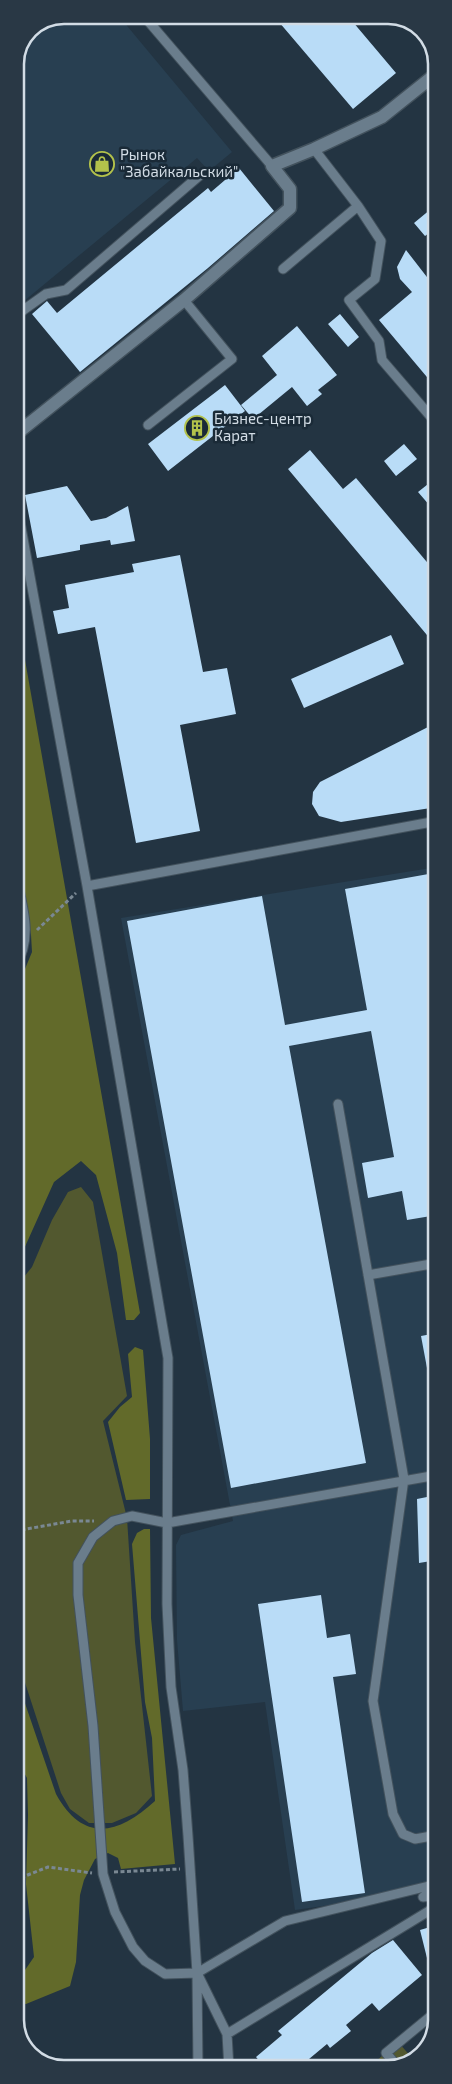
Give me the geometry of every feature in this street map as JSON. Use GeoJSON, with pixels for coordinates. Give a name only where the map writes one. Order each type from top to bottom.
{"type":"FeatureCollection","features":[{"type":"Feature","properties":{"kind":"street"},"geometry":{"type":"LineString","coordinates":[[24,428],[184,300],[290,208],[290,189],[272,166],[314,150],[382,117],[428,80]]}},
{"type":"Feature","properties":{"kind":"lane"},"geometry":{"type":"LineString","coordinates":[[151,24],[272,166]]}},
{"type":"Feature","properties":{"kind":"lane"},"geometry":{"type":"LineString","coordinates":[[314,150],[358,206],[380,241],[375,279],[349,300],[379,341],[382,360],[428,414]]}},
{"type":"Feature","properties":{"kind":"lane"},"geometry":{"type":"LineString","coordinates":[[24,310],[46,294],[66,290],[200,176]]}},
{"type":"Feature","properties":{"kind":"lane"},"geometry":{"type":"LineString","coordinates":[[283,269],[358,206]]}},
{"type":"Feature","properties":{"kind":"lane"},"geometry":{"type":"LineString","coordinates":[[148,426],[232,359],[184,300]]}},
{"type":"Feature","properties":{"kind":"lane"},"geometry":{"type":"LineString","coordinates":[[24,543],[87,886],[168,1358],[167,1604],[171,1688],[184,1779],[197,1972],[198,2060]]}},
{"type":"Feature","properties":{"kind":"lane"},"geometry":{"type":"LineString","coordinates":[[87,886],[428,823]]}},
{"type":"Feature","properties":{"kind":"lane"},"geometry":{"type":"LineString","coordinates":[[24,920],[27,936],[24,948]]}},
{"type":"Feature","properties":{"kind":"lane"},"geometry":{"type":"LineString","coordinates":[[338,1104],[404,1480],[373,1702],[393,1814],[403,1834],[415,1839],[428,1837]]}},
{"type":"Feature","properties":{"kind":"lane"},"geometry":{"type":"LineString","coordinates":[[368,1275],[428,1265]]}},
{"type":"Feature","properties":{"kind":"lane"},"geometry":{"type":"LineString","coordinates":[[428,1476],[167,1523],[132,1516],[113,1521],[93,1537],[78,1563],[78,1595],[94,1726],[104,1874],[115,1912],[132,1947],[145,1961],[165,1974],[197,1972],[285,1921],[428,1888]]}},
{"type":"Feature","properties":{"kind":"lane"},"geometry":{"type":"LineString","coordinates":[[227,2034],[428,1911]]}},
{"type":"Feature","properties":{"kind":"lane"},"geometry":{"type":"LineString","coordinates":[[197,1972],[227,2034],[228,2060]]}},
{"type":"Feature","properties":{"kind":"lane"},"geometry":{"type":"LineString","coordinates":[[392,2060],[386,2053],[428,2018]]}},
{"type":"Feature","properties":{"kind":"path"},"geometry":{"type":"LineString","coordinates":[[27,936],[41,927],[60,906],[87,886]]}},
{"type":"Feature","properties":{"kind":"path"},"geometry":{"type":"LineString","coordinates":[[24,1529],[72,1521],[113,1521]]}},
{"type":"Feature","properties":{"kind":"shaded area","name":"Рынок \"Забайкальский\""},"geometry":{"type":"Polygon","coordinates":[[[64,24],[125,24],[232,152],[209,171],[197,158],[24,301],[24,64],[27,49],[42,31],[49,27],[64,24]]]}},
{"type":"Feature","properties":{"kind":"shaded area"},"geometry":{"type":"Polygon","coordinates":[[[428,868],[428,1887],[393,1896],[295,1910],[265,1702],[183,1711],[177,1640],[176,1545],[181,1535],[233,1521],[121,918],[428,868]]]}},
{"type":"Feature","properties":{"kind":"green space"},"geometry":{"type":"Polygon","coordinates":[[[24,654],[140,1313],[134,1320],[126,1320],[117,1253],[96,1175],[81,1161],[54,1182],[24,1249],[24,970],[32,952],[24,892],[24,654]]]}},
{"type":"Feature","properties":{"kind":"green space"},"geometry":{"type":"Polygon","coordinates":[[[81,1187],[93,1202],[127,1396],[103,1421],[127,1518],[135,1642],[152,1796],[136,1813],[112,1823],[89,1823],[70,1809],[61,1793],[24,1680],[24,1277],[32,1267],[52,1220],[68,1192],[81,1187]]]}},
{"type":"Feature","properties":{"kind":"green space"},"geometry":{"type":"Polygon","coordinates":[[[135,1347],[143,1350],[150,1439],[150,1499],[126,1500],[108,1422],[120,1407],[132,1397],[128,1354],[135,1347]]]}},
{"type":"Feature","properties":{"kind":"green space"},"geometry":{"type":"Polygon","coordinates":[[[144,1529],[150,1529],[151,1618],[175,1864],[121,1869],[118,1858],[108,1853],[95,1859],[84,1880],[80,1895],[76,1962],[70,1986],[24,2004],[24,1970],[34,1957],[26,1884],[28,1815],[27,1778],[24,1772],[24,1700],[56,1794],[66,1810],[78,1821],[89,1827],[102,1829],[115,1827],[128,1821],[155,1801],[152,1738],[145,1702],[132,1544],[137,1533],[144,1529]]]}},
{"type":"Feature","properties":{"kind":"green space"},"geometry":{"type":"Polygon","coordinates":[[[398,2042],[409,2054],[393,2060],[377,2060],[398,2042]]]}},
{"type":"Feature","properties":{"kind":"building"},"geometry":{"type":"Polygon","coordinates":[[[281,24],[355,24],[396,73],[353,109],[281,24]]]}},
{"type":"Feature","properties":{"kind":"building"},"geometry":{"type":"Polygon","coordinates":[[[239,168],[274,211],[208,268],[80,372],[32,314],[47,301],[57,313],[208,188],[211,192],[239,168]]]}},
{"type":"Feature","properties":{"kind":"building"},"geometry":{"type":"Polygon","coordinates":[[[428,211],[428,234],[425,236],[414,223],[428,211]]]}},
{"type":"Feature","properties":{"kind":"building"},"geometry":{"type":"Polygon","coordinates":[[[406,250],[428,278],[428,378],[379,320],[412,292],[400,279],[397,267],[406,250]]]}},
{"type":"Feature","properties":{"kind":"building"},"geometry":{"type":"Polygon","coordinates":[[[340,314],[359,337],[348,347],[328,324],[340,314]]]}},
{"type":"Feature","properties":{"kind":"building"},"geometry":{"type":"Polygon","coordinates":[[[297,326],[337,375],[318,390],[322,394],[307,406],[292,387],[253,419],[241,405],[277,375],[262,356],[297,326]]]}},
{"type":"Feature","properties":{"kind":"building","name":"Бизнес-центр Карат"},"geometry":{"type":"Polygon","coordinates":[[[225,385],[245,411],[168,471],[148,444],[225,385]]]}},
{"type":"Feature","properties":{"kind":"building"},"geometry":{"type":"Polygon","coordinates":[[[404,444],[417,459],[396,476],[384,461],[404,444]]]}},
{"type":"Feature","properties":{"kind":"building"},"geometry":{"type":"Polygon","coordinates":[[[310,450],[343,489],[356,478],[428,563],[428,636],[288,469],[310,450]]]}},
{"type":"Feature","properties":{"kind":"building"},"geometry":{"type":"Polygon","coordinates":[[[428,484],[428,504],[418,492],[428,484]]]}},
{"type":"Feature","properties":{"kind":"building"},"geometry":{"type":"Polygon","coordinates":[[[67,486],[91,521],[106,518],[128,506],[135,541],[111,545],[110,540],[80,545],[80,550],[37,558],[25,495],[67,486]]]}},
{"type":"Feature","properties":{"kind":"building"},"geometry":{"type":"Polygon","coordinates":[[[180,555],[203,672],[227,668],[236,714],[180,725],[200,831],[136,843],[95,627],[58,634],[53,611],[69,608],[65,585],[134,572],[132,564],[180,555]]]}},
{"type":"Feature","properties":{"kind":"building"},"geometry":{"type":"Polygon","coordinates":[[[391,635],[404,664],[304,708],[291,679],[391,635]]]}},
{"type":"Feature","properties":{"kind":"building"},"geometry":{"type":"Polygon","coordinates":[[[428,727],[428,808],[341,822],[319,816],[312,804],[313,792],[320,782],[428,727]]]}},
{"type":"Feature","properties":{"kind":"building"},"geometry":{"type":"Polygon","coordinates":[[[428,874],[428,1216],[407,1220],[402,1191],[368,1198],[362,1163],[394,1157],[371,1031],[289,1046],[366,1463],[231,1488],[127,921],[262,896],[285,1025],[367,1010],[345,889],[428,874]]]}},
{"type":"Feature","properties":{"kind":"building"},"geometry":{"type":"Polygon","coordinates":[[[428,1335],[428,1373],[421,1336],[428,1335]]]}},
{"type":"Feature","properties":{"kind":"building"},"geometry":{"type":"Polygon","coordinates":[[[428,1497],[428,1562],[419,1563],[417,1499],[428,1497]]]}},
{"type":"Feature","properties":{"kind":"building"},"geometry":{"type":"Polygon","coordinates":[[[321,1595],[327,1638],[350,1634],[356,1674],[333,1677],[365,1893],[302,1902],[258,1604],[321,1595]]]}},
{"type":"Feature","properties":{"kind":"building"},"geometry":{"type":"Polygon","coordinates":[[[428,1928],[428,1962],[420,1930],[428,1928]]]}},
{"type":"Feature","properties":{"kind":"building"},"geometry":{"type":"Polygon","coordinates":[[[393,1940],[422,1975],[379,2011],[372,2003],[346,2025],[351,2031],[330,2048],[327,2044],[308,2060],[258,2060],[256,2057],[282,2035],[278,2031],[372,1953],[393,1940]]]}},
{"type":"Feature","properties":{"kind":"place","name":"Рынок \"Забайкальский\""},"geometry":{"type":"Point","coordinates":[102,164]}},
{"type":"Feature","properties":{"kind":"place","name":"Бизнес-центр Карат"},"geometry":{"type":"Point","coordinates":[197,428]}}]}
